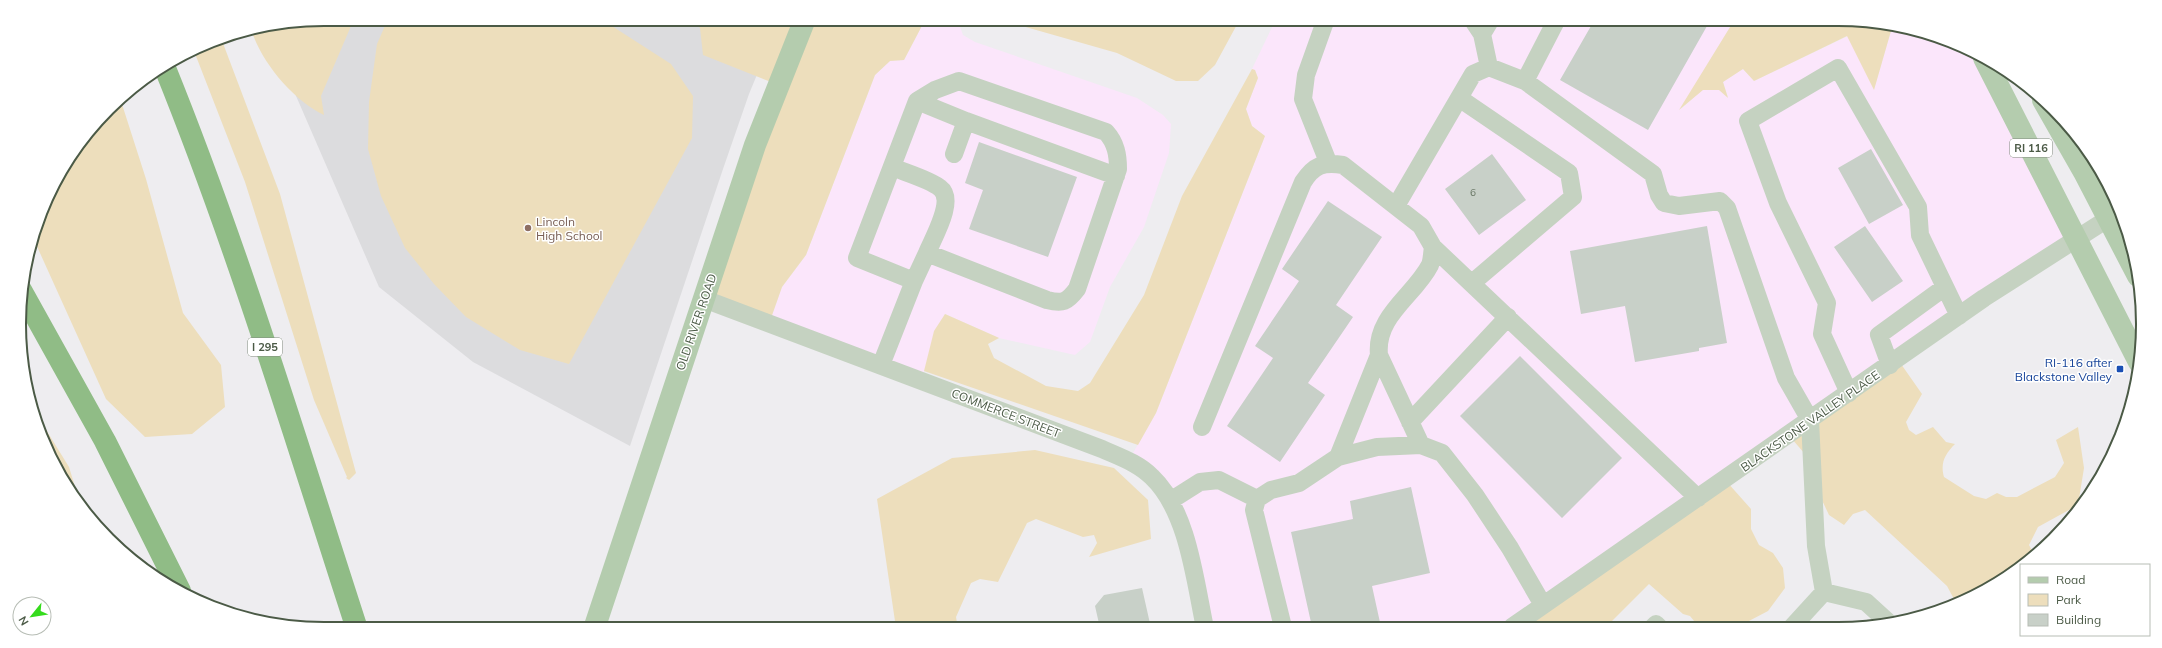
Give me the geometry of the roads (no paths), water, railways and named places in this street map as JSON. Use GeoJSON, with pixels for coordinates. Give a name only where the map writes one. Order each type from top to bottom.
{"type":"FeatureCollection","features":[{"type":"Feature","properties":{"kind":"highway","name":"I 295"},"geometry":{"type":"LineString","coordinates":[[166,71],[187,123],[225,230],[355,622]]}},
{"type":"Feature","properties":{"kind":"highway"},"geometry":{"type":"LineString","coordinates":[[27,302],[101,435],[176,582]]}},
{"type":"Feature","properties":{"kind":"main road","name":"OLD RIVER ROAD"},"geometry":{"type":"LineString","coordinates":[[596,622],[769,106],[802,26]]}},
{"type":"Feature","properties":{"kind":"main road","name":"RI 116"},"geometry":{"type":"LineString","coordinates":[[1989,67],[2134,352]]}},
{"type":"Feature","properties":{"kind":"main road","name":"RI 116"},"geometry":{"type":"LineString","coordinates":[[2053,117],[2109,218],[2128,256]]}},
{"type":"Feature","properties":{"kind":"street"},"geometry":{"type":"LineString","coordinates":[[1324,26],[1306,75],[1303,100],[1328,162]]}},
{"type":"Feature","properties":{"kind":"street"},"geometry":{"type":"LineString","coordinates":[[1487,26],[1489,67]]}},
{"type":"Feature","properties":{"kind":"street"},"geometry":{"type":"LineString","coordinates":[[1525,81],[1553,26]]}},
{"type":"Feature","properties":{"kind":"street"},"geometry":{"type":"LineString","coordinates":[[1396,206],[1473,74],[1489,67],[1525,81],[1653,174],[1659,195],[1664,203],[1679,206],[1720,201],[1727,208],[1784,374],[1810,420],[1816,546],[1824,592]]}},
{"type":"Feature","properties":{"kind":"street"},"geometry":{"type":"LineString","coordinates":[[1849,393],[1822,334],[1827,303],[1778,203],[1748,121],[1838,68],[1918,207],[1920,235],[1959,316]]}},
{"type":"Feature","properties":{"kind":"street"},"geometry":{"type":"LineString","coordinates":[[914,281],[857,258],[917,101],[935,90],[959,81],[1106,132],[1115,145],[1118,157],[1116,176],[1077,289],[1069,299],[1059,303],[1047,300],[927,253]]}},
{"type":"Feature","properties":{"kind":"street"},"geometry":{"type":"LineString","coordinates":[[1459,98],[1569,173],[1573,197],[1472,283]]}},
{"type":"Feature","properties":{"kind":"street"},"geometry":{"type":"LineString","coordinates":[[917,101],[966,121],[1116,176]]}},
{"type":"Feature","properties":{"kind":"street"},"geometry":{"type":"LineString","coordinates":[[954,154],[966,121]]}},
{"type":"Feature","properties":{"kind":"street"},"geometry":{"type":"LineString","coordinates":[[1202,427],[1302,182],[1310,171],[1328,162],[1343,165],[1421,226],[1433,247],[1698,498]]}},
{"type":"Feature","properties":{"kind":"street"},"geometry":{"type":"LineString","coordinates":[[881,365],[914,281],[946,206],[947,198],[941,188],[892,166]]}},
{"type":"Feature","properties":{"kind":"street","name":"BLACKSTONE VALLEY PLACE"},"geometry":{"type":"LineString","coordinates":[[1519,622],[1959,316],[2076,238],[2109,218]]}},
{"type":"Feature","properties":{"kind":"street"},"geometry":{"type":"LineString","coordinates":[[1421,445],[1378,355],[1377,342],[1386,321],[1430,265],[1433,247]]}},
{"type":"Feature","properties":{"kind":"street"},"geometry":{"type":"LineString","coordinates":[[1890,365],[1879,335],[1945,287]]}},
{"type":"Feature","properties":{"kind":"street","name":"COMMERCE STREET"},"geometry":{"type":"LineString","coordinates":[[704,299],[881,365],[1123,458],[1139,466],[1153,478],[1170,501],[1180,522],[1204,622]]}},
{"type":"Feature","properties":{"kind":"street"},"geometry":{"type":"LineString","coordinates":[[1410,422],[1508,317]]}},
{"type":"Feature","properties":{"kind":"street"},"geometry":{"type":"LineString","coordinates":[[1338,457],[1378,355]]}},
{"type":"Feature","properties":{"kind":"street"},"geometry":{"type":"LineString","coordinates":[[1282,622],[1254,510],[1257,499],[1271,490],[1299,483],[1338,457],[1377,447],[1421,445],[1442,454],[1475,495],[1510,548],[1543,605]]}},
{"type":"Feature","properties":{"kind":"street"},"geometry":{"type":"LineString","coordinates":[[1170,501],[1200,482],[1219,480],[1257,499]]}},
{"type":"Feature","properties":{"kind":"street"},"geometry":{"type":"LineString","coordinates":[[1824,592],[1866,602],[1883,618]]}},
{"type":"Feature","properties":{"kind":"street"},"geometry":{"type":"LineString","coordinates":[[1797,622],[1824,592]]}},
{"type":"Feature","properties":{"kind":"place","name":"Lincoln High School"},"geometry":{"type":"Point","coordinates":[528,228]}},
{"type":"Feature","properties":{"kind":"place","name":"RI-116 after Blackstone Valley"},"geometry":{"type":"Point","coordinates":[2120,369]}}]}
